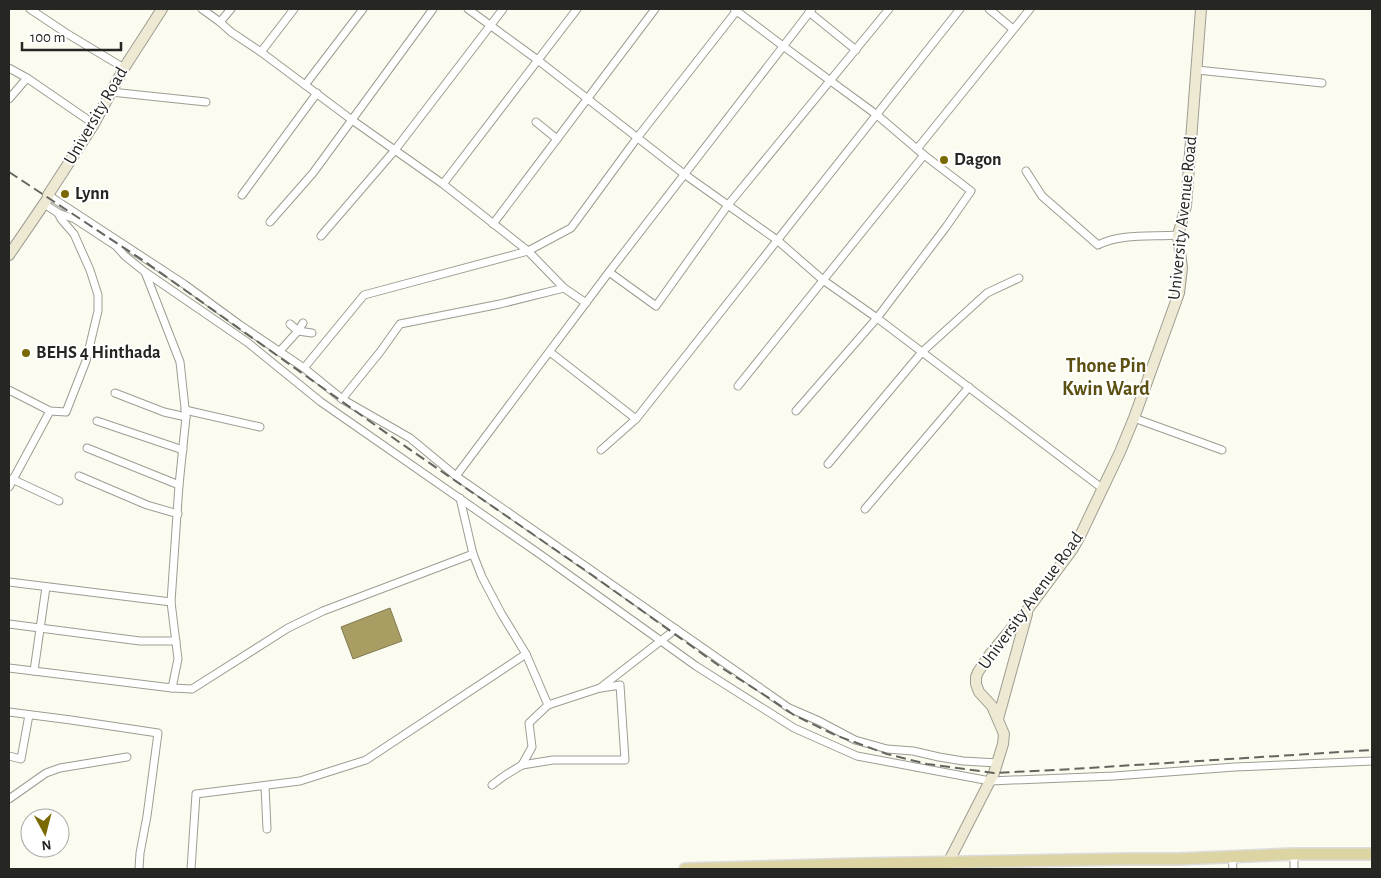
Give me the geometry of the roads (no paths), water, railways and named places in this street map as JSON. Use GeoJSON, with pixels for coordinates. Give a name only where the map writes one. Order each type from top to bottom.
{"type":"FeatureCollection","features":[{"type":"Feature","properties":{"kind":"main road","name":"University Road"},"geometry":{"type":"LineString","coordinates":[[9,255],[94,124],[124,68],[162,9]]}},
{"type":"Feature","properties":{"kind":"main road","name":"University Avenue Road"},"geometry":{"type":"LineString","coordinates":[[948,866],[990,781],[998,763],[1003,744],[1004,734],[998,719],[992,706],[979,692],[976,684],[978,672],[990,654],[1028,609],[1072,550],[1080,536],[1134,418],[1179,293],[1182,268],[1178,235],[1186,206],[1201,9]]}},
{"type":"Feature","properties":{"kind":"main road"},"geometry":{"type":"LineString","coordinates":[[998,719],[1028,609]]}},
{"type":"Feature","properties":{"kind":"main road"},"geometry":{"type":"LineString","coordinates":[[685,869],[948,866],[1127,859],[1178,864],[1232,857],[1294,854],[1372,854]]}},
{"type":"Feature","properties":{"kind":"street"},"geometry":{"type":"LineString","coordinates":[[30,9],[124,68]]}},
{"type":"Feature","properties":{"kind":"street"},"geometry":{"type":"LineString","coordinates":[[202,9],[352,120],[443,184],[528,251],[564,288],[586,304]]}},
{"type":"Feature","properties":{"kind":"street"},"geometry":{"type":"LineString","coordinates":[[220,22],[231,9]]}},
{"type":"Feature","properties":{"kind":"street"},"geometry":{"type":"LineString","coordinates":[[262,52],[294,9]]}},
{"type":"Feature","properties":{"kind":"street"},"geometry":{"type":"LineString","coordinates":[[305,85],[362,9]]}},
{"type":"Feature","properties":{"kind":"street"},"geometry":{"type":"LineString","coordinates":[[270,222],[313,174],[434,9]]}},
{"type":"Feature","properties":{"kind":"street"},"geometry":{"type":"LineString","coordinates":[[468,9],[539,60],[684,174],[777,240],[823,280],[877,318],[1103,489]]}},
{"type":"Feature","properties":{"kind":"street"},"geometry":{"type":"LineString","coordinates":[[322,236],[395,150],[503,9]]}},
{"type":"Feature","properties":{"kind":"street"},"geometry":{"type":"LineString","coordinates":[[443,184],[577,9]]}},
{"type":"Feature","properties":{"kind":"street"},"geometry":{"type":"LineString","coordinates":[[493,224],[655,9]]}},
{"type":"Feature","properties":{"kind":"street"},"geometry":{"type":"LineString","coordinates":[[304,368],[364,295],[528,251],[571,228],[736,9],[782,46],[876,115],[917,150],[971,191],[877,318],[796,411]]}},
{"type":"Feature","properties":{"kind":"street"},"geometry":{"type":"LineString","coordinates":[[609,272],[656,306],[728,206],[889,9]]}},
{"type":"Feature","properties":{"kind":"street"},"geometry":{"type":"LineString","coordinates":[[601,450],[636,418],[960,9]]}},
{"type":"Feature","properties":{"kind":"street"},"geometry":{"type":"LineString","coordinates":[[989,9],[1013,30]]}},
{"type":"Feature","properties":{"kind":"street"},"geometry":{"type":"LineString","coordinates":[[917,150],[1030,9]]}},
{"type":"Feature","properties":{"kind":"street"},"geometry":{"type":"LineString","coordinates":[[456,476],[609,272],[811,10],[856,50]]}},
{"type":"Feature","properties":{"kind":"street"},"geometry":{"type":"LineString","coordinates":[[9,68],[27,78],[94,124]]}},
{"type":"Feature","properties":{"kind":"street"},"geometry":{"type":"LineString","coordinates":[[1197,70],[1322,83]]}},
{"type":"Feature","properties":{"kind":"street"},"geometry":{"type":"LineString","coordinates":[[9,99],[27,78]]}},
{"type":"Feature","properties":{"kind":"street"},"geometry":{"type":"LineString","coordinates":[[111,92],[206,102]]}},
{"type":"Feature","properties":{"kind":"street"},"geometry":{"type":"LineString","coordinates":[[242,195],[317,93]]}},
{"type":"Feature","properties":{"kind":"street"},"geometry":{"type":"LineString","coordinates":[[536,122],[557,140]]}},
{"type":"Feature","properties":{"kind":"street"},"geometry":{"type":"LineString","coordinates":[[738,386],[924,155]]}},
{"type":"Feature","properties":{"kind":"street"},"geometry":{"type":"LineString","coordinates":[[1026,171],[1042,196],[1098,245],[1121,238],[1178,235]]}},
{"type":"Feature","properties":{"kind":"street"},"geometry":{"type":"LineString","coordinates":[[9,390],[50,411],[66,412],[86,361],[98,311],[98,295],[90,270],[74,234],[46,199]]}},
{"type":"Feature","properties":{"kind":"street"},"geometry":{"type":"LineString","coordinates":[[46,199],[142,255],[304,368],[342,399],[410,438],[456,476],[790,708],[855,740],[887,749],[912,751],[939,758],[998,763]]}},
{"type":"Feature","properties":{"kind":"street"},"geometry":{"type":"LineString","coordinates":[[58,213],[75,219],[116,246],[145,272],[246,342],[321,402],[460,498],[696,666],[794,728],[857,756],[990,781],[1372,761]]}},
{"type":"Feature","properties":{"kind":"street"},"geometry":{"type":"LineString","coordinates":[[145,272],[180,362],[186,413],[171,602],[178,659],[172,688]]}},
{"type":"Feature","properties":{"kind":"street"},"geometry":{"type":"LineString","coordinates":[[828,464],[922,352],[987,292],[1019,278]]}},
{"type":"Feature","properties":{"kind":"street"},"geometry":{"type":"LineString","coordinates":[[342,399],[400,324],[500,304],[564,288]]}},
{"type":"Feature","properties":{"kind":"street"},"geometry":{"type":"LineString","coordinates":[[279,352],[303,323]]}},
{"type":"Feature","properties":{"kind":"street"},"geometry":{"type":"LineString","coordinates":[[290,324],[298,331],[312,334]]}},
{"type":"Feature","properties":{"kind":"street"},"geometry":{"type":"LineString","coordinates":[[550,352],[636,418]]}},
{"type":"Feature","properties":{"kind":"street"},"geometry":{"type":"LineString","coordinates":[[865,509],[969,387]]}},
{"type":"Feature","properties":{"kind":"street"},"geometry":{"type":"LineString","coordinates":[[115,393],[164,412],[186,413],[260,427]]}},
{"type":"Feature","properties":{"kind":"street"},"geometry":{"type":"LineString","coordinates":[[9,487],[50,411]]}},
{"type":"Feature","properties":{"kind":"street"},"geometry":{"type":"LineString","coordinates":[[1134,418],[1222,450]]}},
{"type":"Feature","properties":{"kind":"street"},"geometry":{"type":"LineString","coordinates":[[97,421],[183,450]]}},
{"type":"Feature","properties":{"kind":"street"},"geometry":{"type":"LineString","coordinates":[[86,448],[179,485]]}},
{"type":"Feature","properties":{"kind":"street"},"geometry":{"type":"LineString","coordinates":[[79,476],[147,505],[178,514]]}},
{"type":"Feature","properties":{"kind":"street"},"geometry":{"type":"LineString","coordinates":[[12,479],[59,501]]}},
{"type":"Feature","properties":{"kind":"street"},"geometry":{"type":"LineString","coordinates":[[460,498],[473,554],[482,577],[526,654],[548,705]]}},
{"type":"Feature","properties":{"kind":"street"},"geometry":{"type":"LineString","coordinates":[[9,668],[192,689],[288,628],[322,611],[473,554]]}},
{"type":"Feature","properties":{"kind":"street"},"geometry":{"type":"LineString","coordinates":[[9,582],[171,602]]}},
{"type":"Feature","properties":{"kind":"street"},"geometry":{"type":"LineString","coordinates":[[34,671],[46,587]]}},
{"type":"Feature","properties":{"kind":"street"},"geometry":{"type":"LineString","coordinates":[[9,624],[140,641],[176,641]]}},
{"type":"Feature","properties":{"kind":"street"},"geometry":{"type":"LineString","coordinates":[[600,688],[676,630]]}},
{"type":"Feature","properties":{"kind":"street"},"geometry":{"type":"LineString","coordinates":[[191,869],[196,794],[300,781],[366,760],[526,654]]}},
{"type":"Feature","properties":{"kind":"street"},"geometry":{"type":"LineString","coordinates":[[492,785],[522,765],[553,760],[625,760],[620,685],[600,688],[548,705],[529,723],[532,747],[522,765]]}},
{"type":"Feature","properties":{"kind":"street"},"geometry":{"type":"LineString","coordinates":[[9,712],[158,734],[139,869]]}},
{"type":"Feature","properties":{"kind":"street"},"geometry":{"type":"LineString","coordinates":[[9,756],[21,758],[30,714]]}},
{"type":"Feature","properties":{"kind":"street"},"geometry":{"type":"LineString","coordinates":[[9,799],[53,770],[127,757]]}},
{"type":"Feature","properties":{"kind":"street"},"geometry":{"type":"LineString","coordinates":[[265,786],[267,829]]}},
{"type":"Feature","properties":{"kind":"street"},"geometry":{"type":"LineString","coordinates":[[1294,854],[1294,869]]}},
{"type":"Feature","properties":{"kind":"street"},"geometry":{"type":"LineString","coordinates":[[1232,857],[1233,869]]}},
{"type":"Feature","properties":{"kind":"railway"},"geometry":{"type":"LineString","coordinates":[[9,172],[144,261],[725,670],[794,715],[835,735],[887,754],[927,764],[994,773],[1372,750]]}},
{"type":"Feature","properties":{"kind":"place","name":"Dagon"},"geometry":{"type":"Point","coordinates":[944,160]}},
{"type":"Feature","properties":{"kind":"place","name":"Lynn"},"geometry":{"type":"Point","coordinates":[65,194]}},
{"type":"Feature","properties":{"kind":"place","name":"BEHS 4 Hinthada"},"geometry":{"type":"Point","coordinates":[26,353]}},
{"type":"Feature","properties":{"kind":"district","name":"Thone Pin Kwin Ward"},"geometry":{"type":"Point","coordinates":[1106,378]}}]}
